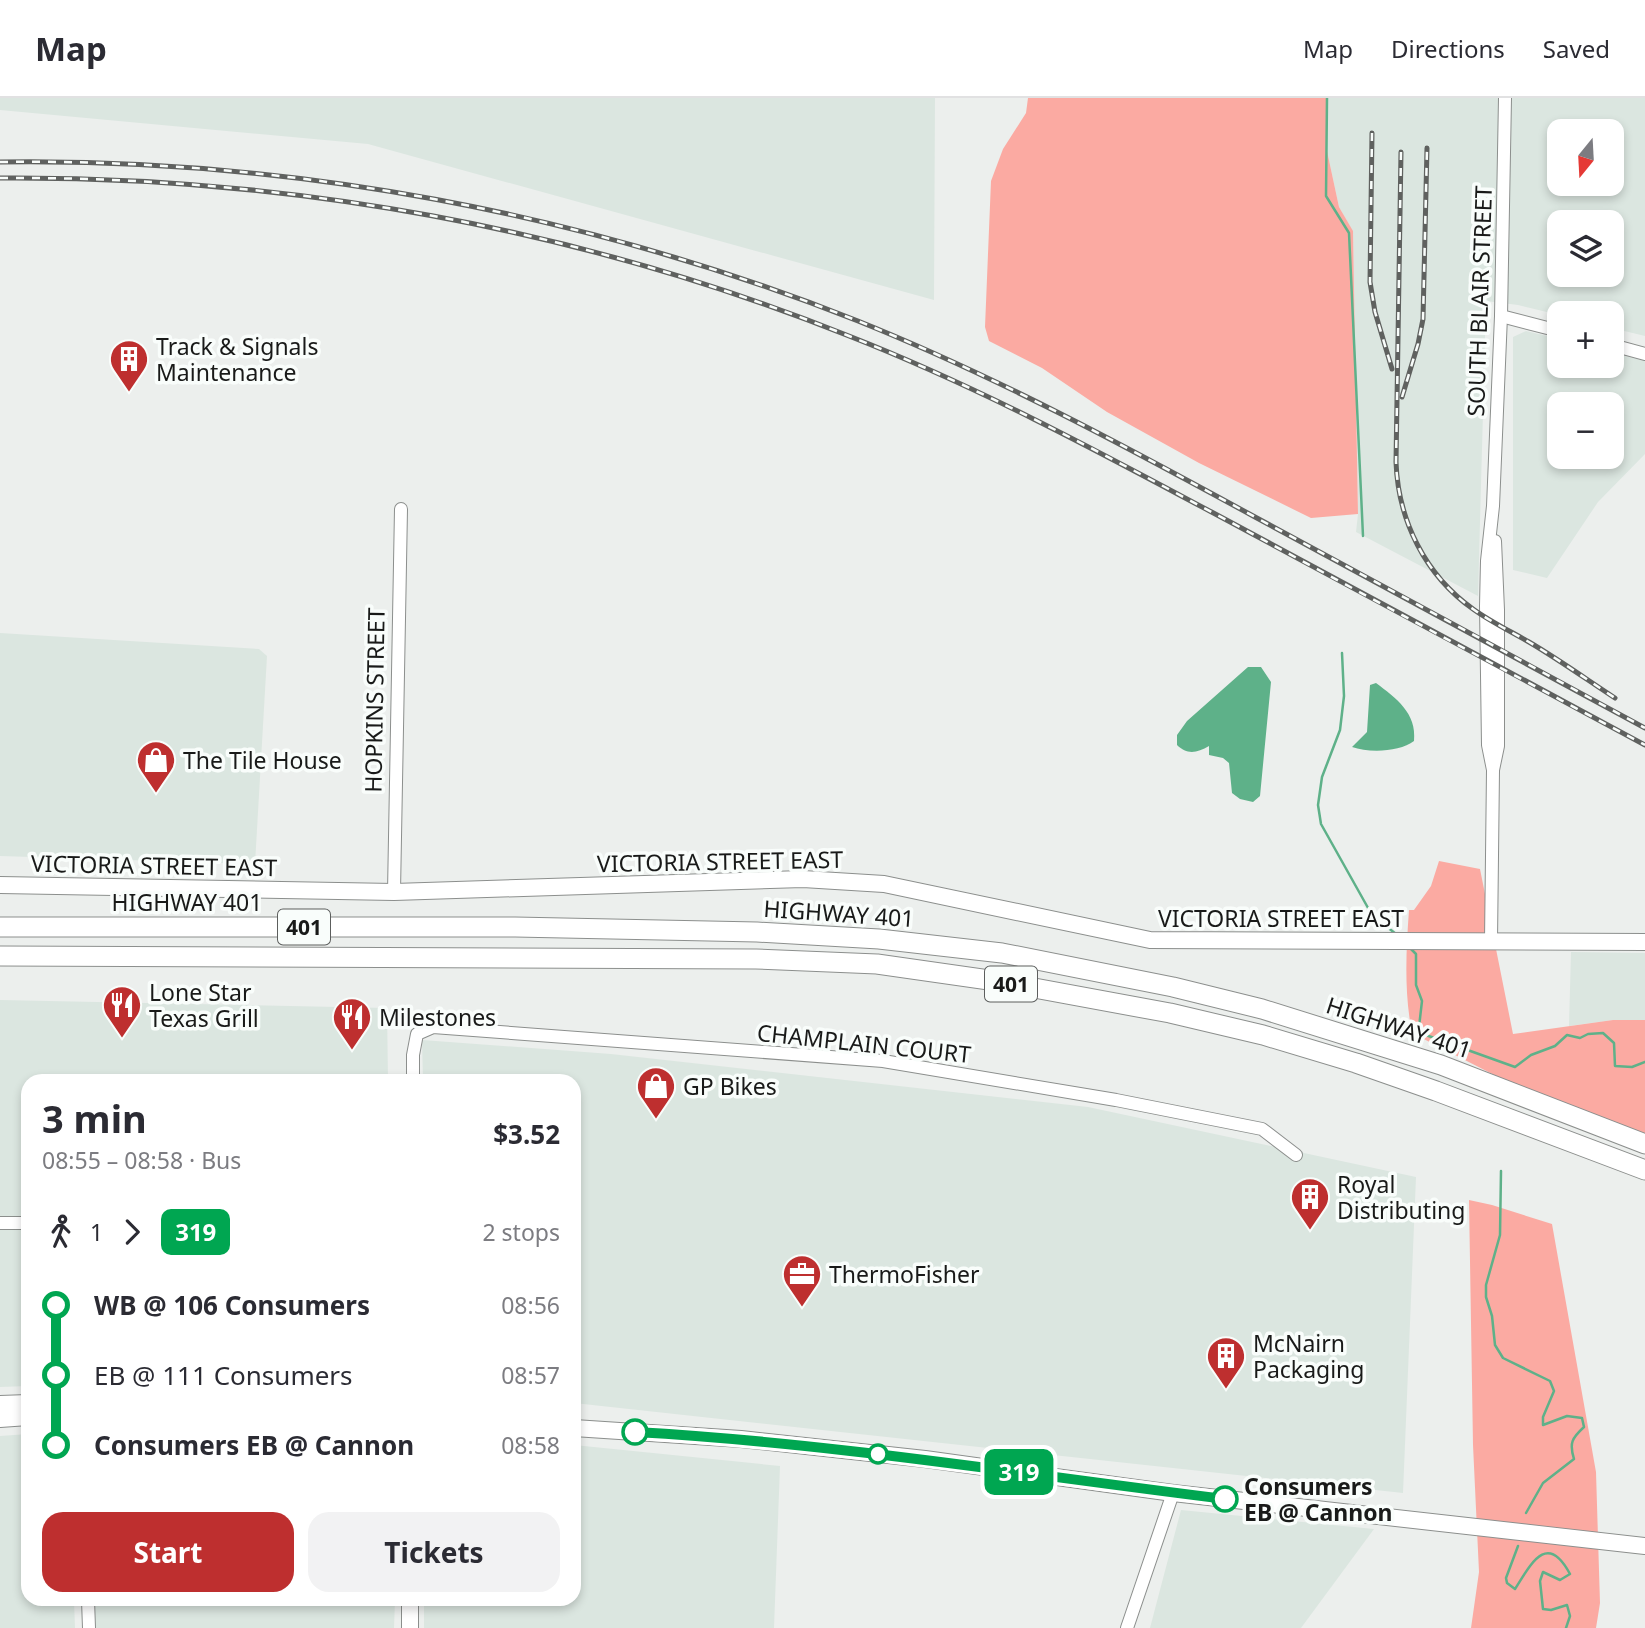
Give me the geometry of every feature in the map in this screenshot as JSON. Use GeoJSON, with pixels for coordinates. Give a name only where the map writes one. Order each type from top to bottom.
{"type":"FeatureCollection","features":[{"type":"Feature","properties":{"kind":"highway"},"geometry":{"type":"LineString","coordinates":[[0,920],[93,927]]}},
{"type":"Feature","properties":{"kind":"highway","name":"HIGHWAY 401"},"geometry":{"type":"LineString","coordinates":[[0,927],[515,927],[757,932],[879,939],[1002,953],[1173,987],[1262,1009],[1441,1065],[1645,1144]]}},
{"type":"Feature","properties":{"kind":"highway","name":"HIGHWAY 401"},"geometry":{"type":"LineString","coordinates":[[0,958],[756,959],[877,964],[996,981],[1170,1013],[1263,1035],[1413,1083],[1645,1170]]}},
{"type":"Feature","properties":{"kind":"main road","name":"VICTORIA STREET EAST"},"geometry":{"type":"LineString","coordinates":[[0,885],[394,892],[803,878],[884,884],[1150,940],[1645,943]]}},
{"type":"Feature","properties":{"kind":"main road"},"geometry":{"type":"LineString","coordinates":[[0,1404],[21,1403]]}},
{"type":"Feature","properties":{"kind":"main road"},"geometry":{"type":"LineString","coordinates":[[0,1419],[21,1418]]}},
{"type":"Feature","properties":{"kind":"main road"},"geometry":{"type":"LineString","coordinates":[[581,1428],[754,1440],[925,1459],[1173,1493],[1645,1546]]}},
{"type":"Feature","properties":{"kind":"main road"},"geometry":{"type":"LineString","coordinates":[[410,1606],[410,1628]]}},
{"type":"Feature","properties":{"kind":"street","name":"SOUTH BLAIR STREET"},"geometry":{"type":"LineString","coordinates":[[1491,941],[1493,770],[1488,745],[1486,619],[1501,316],[1505,98]]}},
{"type":"Feature","properties":{"kind":"street"},"geometry":{"type":"LineString","coordinates":[[1501,316],[1547,328]]}},
{"type":"Feature","properties":{"kind":"street"},"geometry":{"type":"LineString","coordinates":[[1624,348],[1645,354]]}},
{"type":"Feature","properties":{"kind":"street","name":"HOPKINS STREET"},"geometry":{"type":"LineString","coordinates":[[394,892],[401,509]]}},
{"type":"Feature","properties":{"kind":"street","name":"CHAMPLAIN COURT"},"geometry":{"type":"LineString","coordinates":[[413,1074],[417,1034],[433,1027],[883,1061],[1116,1100],[1262,1129],[1296,1155]]}},
{"type":"Feature","properties":{"kind":"street"},"geometry":{"type":"LineString","coordinates":[[0,1223],[21,1223]]}},
{"type":"Feature","properties":{"kind":"street"},"geometry":{"type":"LineString","coordinates":[[1127,1628],[1173,1493]]}},
{"type":"Feature","properties":{"kind":"street"},"geometry":{"type":"LineString","coordinates":[[88,1606],[89,1628]]}},
{"type":"Feature","properties":{"kind":"shaded area"},"geometry":{"type":"Polygon","coordinates":[[[0,98],[935,98],[934,300],[368,144],[0,110],[0,98]]]}},
{"type":"Feature","properties":{"kind":"shaded area"},"geometry":{"type":"Polygon","coordinates":[[[1028,98],[1326,98],[1327,151],[1339,207],[1353,231],[1358,514],[1311,518],[1199,463],[1107,412],[1042,368],[989,341],[985,327],[991,181],[1003,149],[1026,113],[1028,98]]]}},
{"type":"Feature","properties":{"kind":"shaded area"},"geometry":{"type":"Polygon","coordinates":[[[1326,98],[1645,98],[1645,336],[1624,331],[1624,301],[1547,301],[1547,312],[1486,301],[1478,596],[1356,532],[1358,514],[1353,232],[1339,207],[1327,151],[1326,98]]]}},
{"type":"Feature","properties":{"kind":"shaded area"},"geometry":{"type":"Polygon","coordinates":[[[1526,331],[1547,336],[1547,378],[1624,378],[1624,356],[1645,361],[1645,454],[1598,502],[1547,578],[1513,570],[1513,337],[1526,331]]]}},
{"type":"Feature","properties":{"kind":"shaded area"},"geometry":{"type":"Polygon","coordinates":[[[0,633],[259,649],[267,656],[255,864],[0,856],[0,633]]]}},
{"type":"Feature","properties":{"kind":"shaded area"},"geometry":{"type":"Polygon","coordinates":[[[1248,667],[1261,667],[1271,682],[1260,796],[1253,802],[1240,799],[1232,793],[1229,763],[1223,758],[1209,755],[1209,746],[1192,752],[1177,745],[1177,735],[1187,721],[1248,667]]]}},
{"type":"Feature","properties":{"kind":"shaded area"},"geometry":{"type":"Polygon","coordinates":[[[1376,683],[1409,714],[1414,741],[1408,745],[1384,750],[1352,747],[1367,732],[1370,685],[1376,683]]]}},
{"type":"Feature","properties":{"kind":"shaded area"},"geometry":{"type":"Polygon","coordinates":[[[1439,861],[1480,869],[1513,1034],[1613,1020],[1645,1020],[1645,1134],[1504,1080],[1412,1033],[1407,987],[1409,910],[1414,910],[1431,886],[1439,861]]]}},
{"type":"Feature","properties":{"kind":"shaded area"},"geometry":{"type":"Polygon","coordinates":[[[1571,952],[1645,953],[1645,1020],[1613,1020],[1569,1026],[1571,952]]]}},
{"type":"Feature","properties":{"kind":"shaded area"},"geometry":{"type":"Polygon","coordinates":[[[0,1000],[387,1008],[388,1074],[21,1074],[21,1386],[0,1387],[0,1000]]]}},
{"type":"Feature","properties":{"kind":"shaded area"},"geometry":{"type":"Polygon","coordinates":[[[422,1040],[611,1054],[1088,1107],[1416,1177],[1403,1493],[581,1404],[581,1074],[423,1074],[422,1040]]]}},
{"type":"Feature","properties":{"kind":"shaded area"},"geometry":{"type":"Polygon","coordinates":[[[1469,1200],[1552,1224],[1596,1472],[1600,1603],[1596,1628],[1471,1628],[1479,1572],[1473,1445],[1469,1200]]]}},
{"type":"Feature","properties":{"kind":"shaded area"},"geometry":{"type":"Polygon","coordinates":[[[21,1434],[21,1606],[74,1606],[75,1628],[0,1628],[0,1436],[21,1434]]]}},
{"type":"Feature","properties":{"kind":"shaded area"},"geometry":{"type":"Polygon","coordinates":[[[581,1446],[780,1466],[774,1628],[424,1628],[424,1606],[581,1606],[581,1446]]]}},
{"type":"Feature","properties":{"kind":"shaded area"},"geometry":{"type":"Polygon","coordinates":[[[1181,1510],[1374,1529],[1301,1628],[1150,1628],[1181,1510]]]}},
{"type":"Feature","properties":{"kind":"shaded area"},"geometry":{"type":"Polygon","coordinates":[[[95,1606],[395,1606],[394,1628],[94,1628],[95,1606]]]}},
{"type":"Feature","properties":{"kind":"waterway"},"geometry":{"type":"LineString","coordinates":[[1327,98],[1326,196],[1349,233],[1363,536]]}},
{"type":"Feature","properties":{"kind":"waterway"},"geometry":{"type":"LineString","coordinates":[[1342,653],[1344,696],[1340,730],[1322,777],[1318,805],[1321,824],[1372,915],[1396,934]]}},
{"type":"Feature","properties":{"kind":"waterway"},"geometry":{"type":"LineString","coordinates":[[1410,948],[1416,954],[1416,985],[1422,1001],[1419,1027],[1423,1034],[1515,1067],[1531,1055],[1555,1046],[1567,1035],[1580,1038],[1588,1034],[1603,1033],[1614,1043],[1615,1066],[1632,1067],[1645,1062]]}},
{"type":"Feature","properties":{"kind":"waterway"},"geometry":{"type":"LineString","coordinates":[[1501,1171],[1500,1235],[1486,1285],[1495,1345],[1503,1358],[1550,1381],[1554,1391],[1543,1417],[1543,1425],[1567,1416],[1582,1418],[1584,1427],[1573,1441],[1574,1459],[1543,1483],[1526,1513]]}},
{"type":"Feature","properties":{"kind":"waterway"},"geometry":{"type":"LineString","coordinates":[[1518,1546],[1506,1578],[1507,1583],[1515,1589],[1533,1562],[1547,1553],[1562,1561],[1570,1574],[1560,1580],[1543,1572],[1540,1581],[1543,1609],[1551,1610],[1567,1605],[1570,1616],[1566,1628]]}},
{"type":"Feature","properties":{"kind":"railway"},"geometry":{"type":"LineString","coordinates":[[1372,133],[1370,282],[1375,312],[1392,369]]}},
{"type":"Feature","properties":{"kind":"railway"},"geometry":{"type":"LineString","coordinates":[[1402,397],[1423,319],[1427,148]]}},
{"type":"Feature","properties":{"kind":"railway"},"geometry":{"type":"LineString","coordinates":[[1401,152],[1396,462],[1402,505],[1409,525],[1428,563],[1456,595],[1480,614],[1615,698]]}},
{"type":"Feature","properties":{"kind":"railway"},"geometry":{"type":"LineString","coordinates":[[0,162],[110,163],[219,170],[328,182],[544,222],[650,250],[755,283],[909,342],[1059,413],[1645,728]]}},
{"type":"Feature","properties":{"kind":"railway"},"geometry":{"type":"LineString","coordinates":[[0,178],[109,180],[217,187],[325,199],[432,216],[538,238],[643,265],[747,298],[900,357],[1051,427],[1645,745]]}},
{"type":"Feature","properties":{"kind":"bus line","name":"319"},"geometry":{"type":"LineString","coordinates":[[635,1432],[741,1439],[925,1459],[1225,1499]]}},
{"type":"Feature","properties":{"kind":"place","name":"Track & Signals Maintenance"},"geometry":{"type":"Point","coordinates":[129,393]}},
{"type":"Feature","properties":{"kind":"place","name":"The Tile House"},"geometry":{"type":"Point","coordinates":[156,794]}},
{"type":"Feature","properties":{"kind":"place","name":"Lone Star Texas Grill"},"geometry":{"type":"Point","coordinates":[122,1039]}},
{"type":"Feature","properties":{"kind":"place","name":"Milestones"},"geometry":{"type":"Point","coordinates":[352,1051]}},
{"type":"Feature","properties":{"kind":"place","name":"GP Bikes"},"geometry":{"type":"Point","coordinates":[656,1120]}},
{"type":"Feature","properties":{"kind":"place","name":"Royal Distributing"},"geometry":{"type":"Point","coordinates":[1310,1231]}},
{"type":"Feature","properties":{"kind":"place","name":"ThermoFisher"},"geometry":{"type":"Point","coordinates":[802,1308]}},
{"type":"Feature","properties":{"kind":"place","name":"McNairn Packaging"},"geometry":{"type":"Point","coordinates":[1226,1390]}},
{"type":"Feature","properties":{"kind":"place","name":"Consumers EB @ Cannon"},"geometry":{"type":"Point","coordinates":[1225,1499]}}]}
